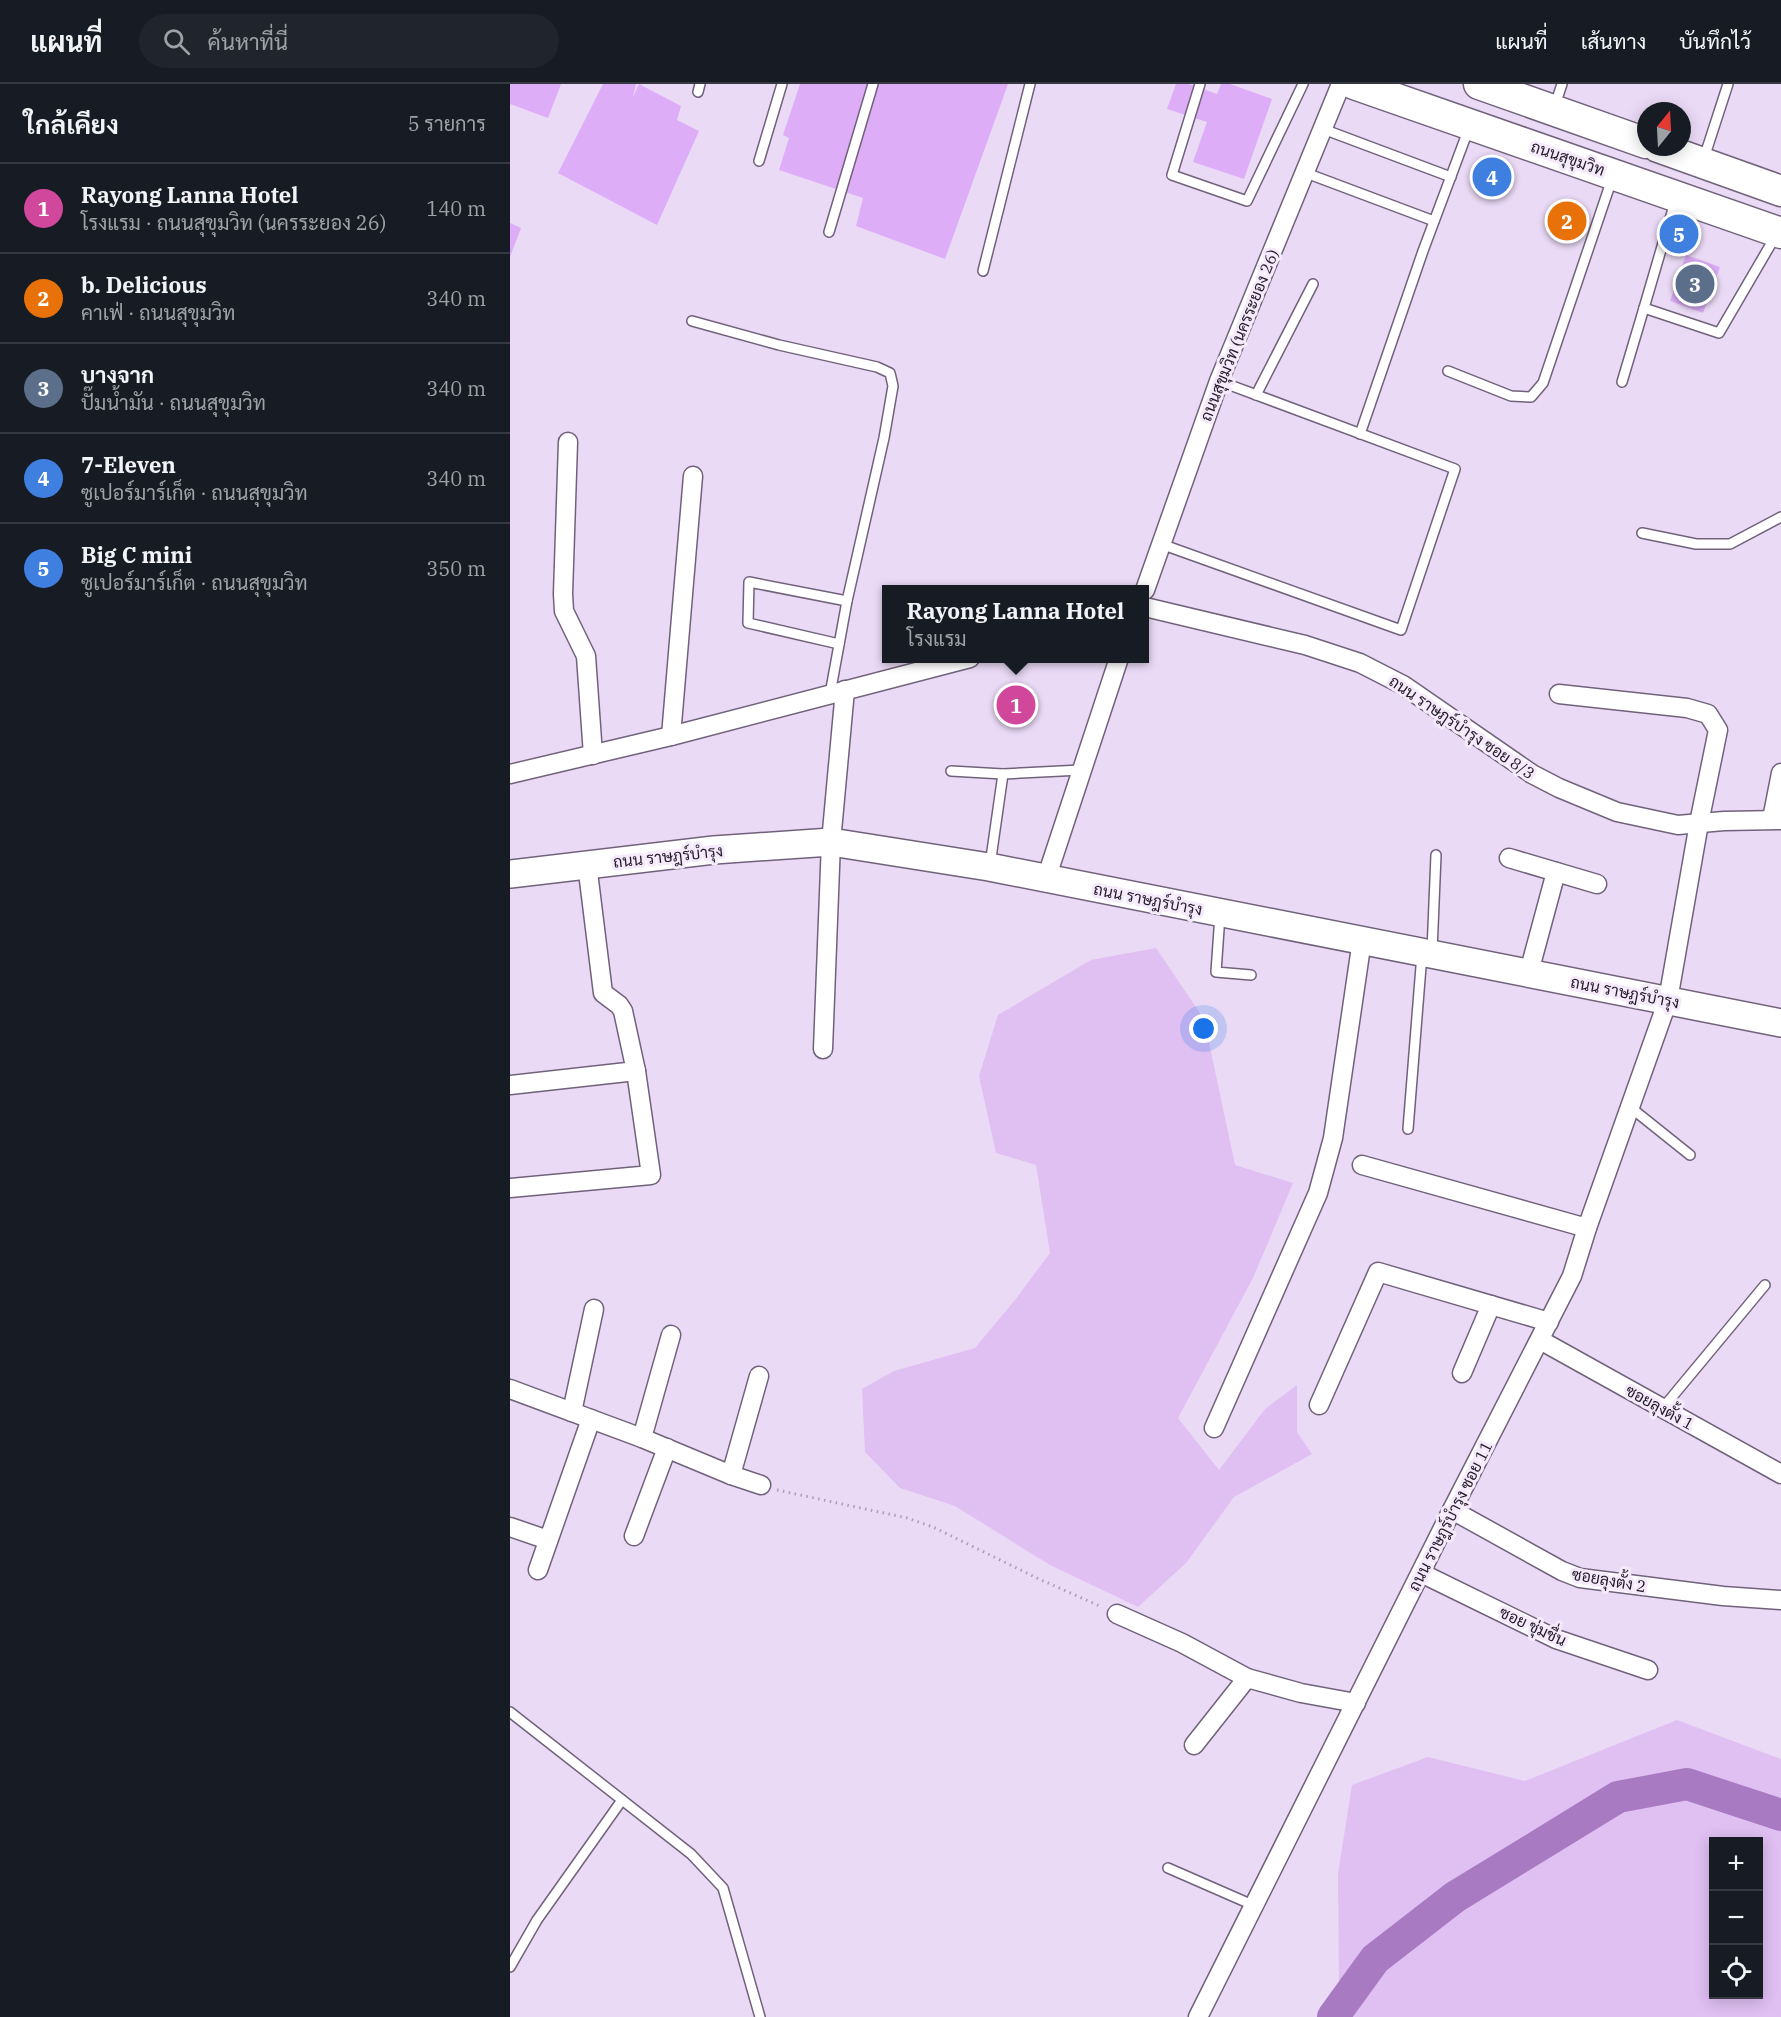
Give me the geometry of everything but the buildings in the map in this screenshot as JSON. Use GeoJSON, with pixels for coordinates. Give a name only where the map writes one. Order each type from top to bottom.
{"type":"FeatureCollection","features":[{"type":"Feature","properties":{"kind":"main road","name":"ถนนสุขุมวิท"},"geometry":{"type":"LineString","coordinates":[[1354,84],[1779,232]]}},
{"type":"Feature","properties":{"kind":"main road"},"geometry":{"type":"LineString","coordinates":[[1479,84],[1557,97],[1637,138]]}},
{"type":"Feature","properties":{"kind":"main road"},"geometry":{"type":"LineString","coordinates":[[1683,156],[1781,191]]}},
{"type":"Feature","properties":{"kind":"street","name":"ถนนสุขุมวิท (นครระยอง 26)"},"geometry":{"type":"LineString","coordinates":[[1146,585],[1218,381],[1341,84]]}},
{"type":"Feature","properties":{"kind":"street"},"geometry":{"type":"LineString","coordinates":[[568,442],[564,611],[586,656],[592,755]]}},
{"type":"Feature","properties":{"kind":"street"},"geometry":{"type":"LineString","coordinates":[[671,736],[693,476]]}},
{"type":"Feature","properties":{"kind":"street","name":"ถนน ราษฎร์บำรุง ซอย 8/3"},"geometry":{"type":"LineString","coordinates":[[1149,607],[1305,645],[1360,663],[1403,685],[1532,774],[1617,812],[1678,825],[1777,820]]}},
{"type":"Feature","properties":{"kind":"street"},"geometry":{"type":"LineString","coordinates":[[510,774],[671,736],[951,663]]}},
{"type":"Feature","properties":{"kind":"street"},"geometry":{"type":"LineString","coordinates":[[1046,879],[1117,663]]}},
{"type":"Feature","properties":{"kind":"street"},"geometry":{"type":"LineString","coordinates":[[823,1049],[838,692]]}},
{"type":"Feature","properties":{"kind":"street","name":"ถนน ราษฎร์บำรุง ซอย 11"},"geometry":{"type":"LineString","coordinates":[[1198,2017],[1572,1276],[1668,1000],[1718,730],[1708,714],[1687,708],[1559,694]]}},
{"type":"Feature","properties":{"kind":"street"},"geometry":{"type":"LineString","coordinates":[[1777,820],[1781,773]]}},
{"type":"Feature","properties":{"kind":"street","name":"ถนน ราษฎร์บำรุง"},"geometry":{"type":"LineString","coordinates":[[510,874],[714,850],[831,842],[989,867],[1781,1023]]}},
{"type":"Feature","properties":{"kind":"street"},"geometry":{"type":"LineString","coordinates":[[1509,858],[1597,884]]}},
{"type":"Feature","properties":{"kind":"street"},"geometry":{"type":"LineString","coordinates":[[510,1188],[651,1175],[636,1071],[623,1011],[603,993],[587,864]]}},
{"type":"Feature","properties":{"kind":"street"},"geometry":{"type":"LineString","coordinates":[[1529,972],[1556,872]]}},
{"type":"Feature","properties":{"kind":"street"},"geometry":{"type":"LineString","coordinates":[[1214,1428],[1318,1193],[1333,1138],[1362,940]]}},
{"type":"Feature","properties":{"kind":"street"},"geometry":{"type":"LineString","coordinates":[[510,1085],[636,1071]]}},
{"type":"Feature","properties":{"kind":"street"},"geometry":{"type":"LineString","coordinates":[[1362,1165],[1587,1228]]}},
{"type":"Feature","properties":{"kind":"street"},"geometry":{"type":"LineString","coordinates":[[1319,1405],[1378,1272],[1549,1322]]}},
{"type":"Feature","properties":{"kind":"street"},"geometry":{"type":"LineString","coordinates":[[1462,1373],[1491,1305]]}},
{"type":"Feature","properties":{"kind":"street"},"geometry":{"type":"LineString","coordinates":[[572,1412],[594,1309]]}},
{"type":"Feature","properties":{"kind":"street"},"geometry":{"type":"LineString","coordinates":[[642,1438],[671,1335]]}},
{"type":"Feature","properties":{"kind":"street","name":"ซอยลุงตั้ง 1"},"geometry":{"type":"LineString","coordinates":[[1540,1340],[1781,1474]]}},
{"type":"Feature","properties":{"kind":"street"},"geometry":{"type":"LineString","coordinates":[[731,1475],[759,1376]]}},
{"type":"Feature","properties":{"kind":"street"},"geometry":{"type":"LineString","coordinates":[[510,1391],[642,1438],[761,1485]]}},
{"type":"Feature","properties":{"kind":"street"},"geometry":{"type":"LineString","coordinates":[[538,1569],[591,1419]]}},
{"type":"Feature","properties":{"kind":"street"},"geometry":{"type":"LineString","coordinates":[[634,1536],[667,1448]]}},
{"type":"Feature","properties":{"kind":"street","name":"ซอยลุงตั้ง 2"},"geometry":{"type":"LineString","coordinates":[[1452,1510],[1562,1571],[1580,1578],[1724,1596],[1781,1600]]}},
{"type":"Feature","properties":{"kind":"street"},"geometry":{"type":"LineString","coordinates":[[510,1527],[548,1540]]}},
{"type":"Feature","properties":{"kind":"street","name":"ซอย ชุ่มชื่น"},"geometry":{"type":"LineString","coordinates":[[1421,1573],[1556,1639],[1648,1670]]}},
{"type":"Feature","properties":{"kind":"street"},"geometry":{"type":"LineString","coordinates":[[1117,1614],[1182,1643],[1247,1678],[1301,1693],[1356,1703]]}},
{"type":"Feature","properties":{"kind":"street"},"geometry":{"type":"LineString","coordinates":[[1194,1745],[1247,1678]]}},
{"type":"Feature","properties":{"kind":"lane"},"geometry":{"type":"LineString","coordinates":[[759,161],[783,84]]}},
{"type":"Feature","properties":{"kind":"lane"},"geometry":{"type":"LineString","coordinates":[[829,232],[873,84]]}},
{"type":"Feature","properties":{"kind":"lane"},"geometry":{"type":"LineString","coordinates":[[983,271],[1030,84]]}},
{"type":"Feature","properties":{"kind":"lane"},"geometry":{"type":"LineString","coordinates":[[1200,84],[1172,175],[1246,201],[1303,84]]}},
{"type":"Feature","properties":{"kind":"lane"},"geometry":{"type":"LineString","coordinates":[[1702,163],[1728,84]]}},
{"type":"Feature","properties":{"kind":"lane"},"geometry":{"type":"LineString","coordinates":[[1360,434],[1434,221],[1471,124]]}},
{"type":"Feature","properties":{"kind":"lane"},"geometry":{"type":"LineString","coordinates":[[1323,129],[1451,177]]}},
{"type":"Feature","properties":{"kind":"lane"},"geometry":{"type":"LineString","coordinates":[[1306,173],[1434,221]]}},
{"type":"Feature","properties":{"kind":"lane"},"geometry":{"type":"LineString","coordinates":[[1448,371],[1511,396],[1531,397],[1543,383],[1613,174]]}},
{"type":"Feature","properties":{"kind":"lane"},"geometry":{"type":"LineString","coordinates":[[1622,382],[1677,196]]}},
{"type":"Feature","properties":{"kind":"lane"},"geometry":{"type":"LineString","coordinates":[[1644,308],[1719,333],[1779,232]]}},
{"type":"Feature","properties":{"kind":"lane"},"geometry":{"type":"LineString","coordinates":[[1256,395],[1313,284]]}},
{"type":"Feature","properties":{"kind":"lane"},"geometry":{"type":"LineString","coordinates":[[692,321],[779,345],[877,367],[890,373],[893,386],[884,438],[839,644],[838,692]]}},
{"type":"Feature","properties":{"kind":"lane"},"geometry":{"type":"LineString","coordinates":[[1161,544],[1401,630],[1455,470],[1218,381]]}},
{"type":"Feature","properties":{"kind":"lane"},"geometry":{"type":"LineString","coordinates":[[1642,532],[1696,544],[1730,544],[1781,517]]}},
{"type":"Feature","properties":{"kind":"lane"},"geometry":{"type":"LineString","coordinates":[[839,644],[748,623],[750,582],[847,601]]}},
{"type":"Feature","properties":{"kind":"lane"},"geometry":{"type":"LineString","coordinates":[[951,771],[1003,774],[1081,770]]}},
{"type":"Feature","properties":{"kind":"lane"},"geometry":{"type":"LineString","coordinates":[[989,867],[1003,774]]}},
{"type":"Feature","properties":{"kind":"lane"},"geometry":{"type":"LineString","coordinates":[[1408,1129],[1436,855]]}},
{"type":"Feature","properties":{"kind":"lane"},"geometry":{"type":"LineString","coordinates":[[1220,912],[1216,972],[1251,975]]}},
{"type":"Feature","properties":{"kind":"lane"},"geometry":{"type":"LineString","coordinates":[[1630,1107],[1690,1155]]}},
{"type":"Feature","properties":{"kind":"lane"},"geometry":{"type":"LineString","coordinates":[[1662,1408],[1765,1285]]}},
{"type":"Feature","properties":{"kind":"lane"},"geometry":{"type":"LineString","coordinates":[[510,1712],[691,1854],[723,1888],[760,2017]]}},
{"type":"Feature","properties":{"kind":"lane"},"geometry":{"type":"LineString","coordinates":[[510,1967],[537,1920],[622,1800]]}},
{"type":"Feature","properties":{"kind":"lane"},"geometry":{"type":"LineString","coordinates":[[1168,1868],[1255,1906]]}},
{"type":"Feature","properties":{"kind":"path"},"geometry":{"type":"LineString","coordinates":[[761,1485],[907,1518],[933,1527],[1117,1614]]}},
{"type":"Feature","properties":{"kind":"shaded area"},"geometry":{"type":"Polygon","coordinates":[[[1156,948],[1204,1019],[1235,1165],[1293,1183],[1253,1278],[1178,1418],[1219,1470],[1265,1409],[1297,1385],[1297,1432],[1312,1454],[1234,1497],[1186,1563],[1138,1607],[1050,1565],[955,1506],[900,1488],[865,1452],[862,1389],[894,1371],[975,1348],[1050,1253],[1036,1165],[996,1153],[979,1076],[998,1015],[1091,960],[1156,948]]]}},
{"type":"Feature","properties":{"kind":"shaded area"},"geometry":{"type":"Polygon","coordinates":[[[1677,1720],[1781,1759],[1781,2017],[1331,2017],[1339,1982],[1338,1874],[1352,1785],[1428,1757],[1525,1781],[1677,1720]]]}},
{"type":"Feature","properties":{"kind":"waterway"},"geometry":{"type":"LineString","coordinates":[[1333,2017],[1375,1959],[1455,1897],[1618,1797],[1687,1784],[1781,1815]]}},
{"type":"Feature","properties":{"kind":"place","name":"7-Eleven"},"geometry":{"type":"Point","coordinates":[1492,177]}},
{"type":"Feature","properties":{"kind":"place","name":"b. Delicious"},"geometry":{"type":"Point","coordinates":[1567,221]}},
{"type":"Feature","properties":{"kind":"place","name":"Big C mini"},"geometry":{"type":"Point","coordinates":[1679,234]}},
{"type":"Feature","properties":{"kind":"place","name":"บางจาก"},"geometry":{"type":"Point","coordinates":[1695,284]}},
{"type":"Feature","properties":{"kind":"place","name":"Rayong Lanna Hotel"},"geometry":{"type":"Point","coordinates":[1016,705]}}]}
